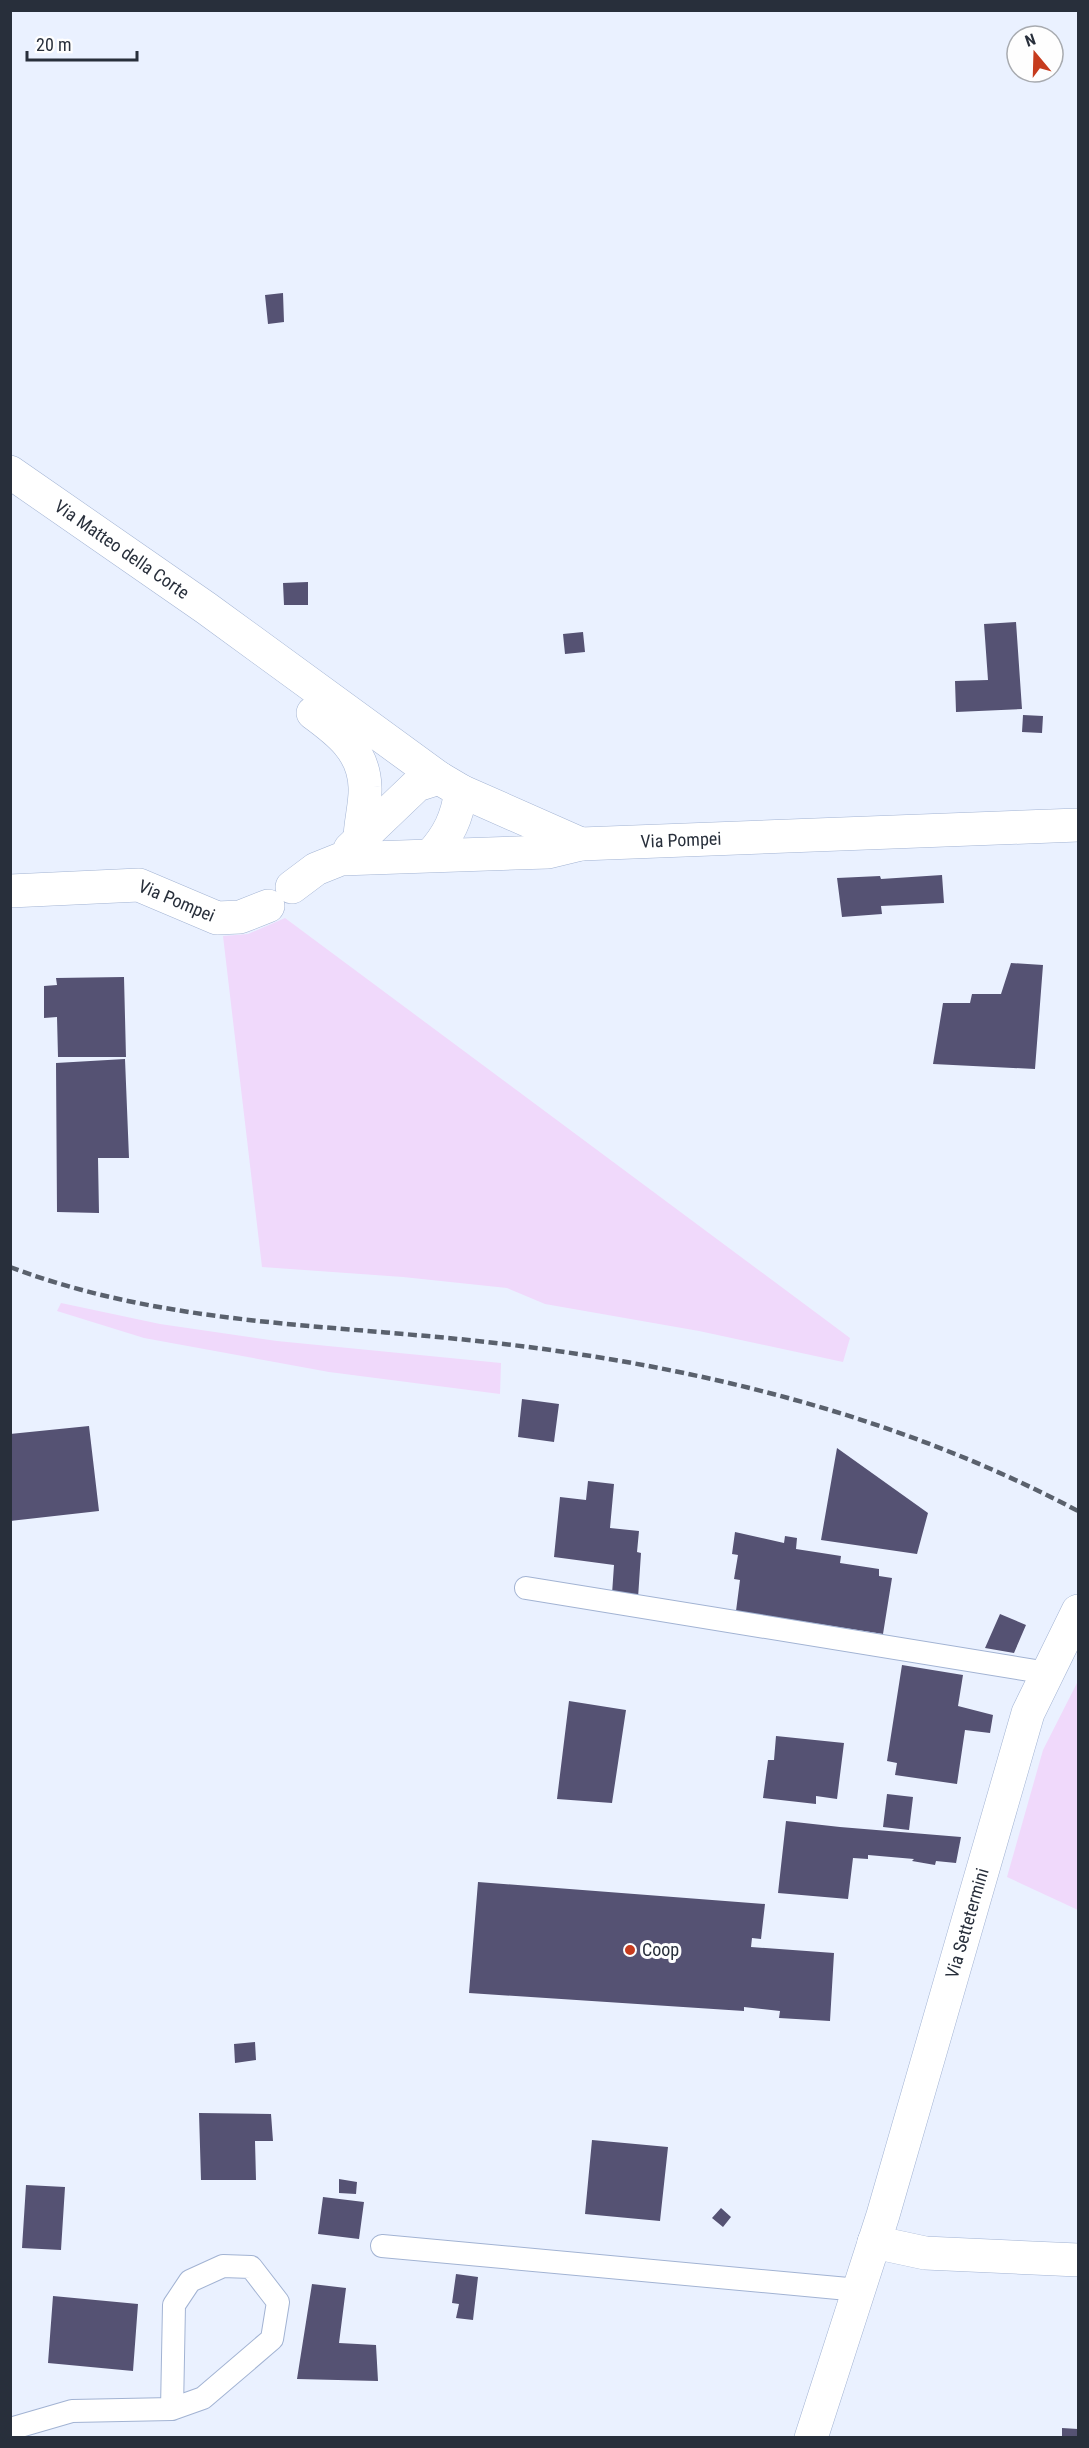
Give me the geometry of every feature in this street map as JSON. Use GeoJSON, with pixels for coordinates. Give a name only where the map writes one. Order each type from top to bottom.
{"type":"FeatureCollection","features":[{"type":"Feature","properties":{"kind":"street","name":"Via Matteo della Corte"},"geometry":{"type":"LineString","coordinates":[[10,472],[235,628],[450,785],[581,844]]}},
{"type":"Feature","properties":{"kind":"street","name":"Via Matteo della Corte"},"geometry":{"type":"LineString","coordinates":[[235,628],[272,681],[347,739],[358,759],[366,787],[350,849]]}},
{"type":"Feature","properties":{"kind":"street"},"geometry":{"type":"LineString","coordinates":[[350,849],[417,785],[450,785],[458,813],[448,836],[431,855]]}},
{"type":"Feature","properties":{"kind":"street","name":"Via Pompei"},"geometry":{"type":"LineString","coordinates":[[10,891],[139,885],[217,918],[240,917],[280,897],[316,869],[350,849],[431,855],[548,852],[581,844],[1078,825]]}},
{"type":"Feature","properties":{"kind":"street"},"geometry":{"type":"LineString","coordinates":[[1011,828],[1078,848]]}},
{"type":"Feature","properties":{"kind":"street","name":"Via Settetermini"},"geometry":{"type":"LineString","coordinates":[[811,2438],[874,2242],[1029,1713],[1078,1611]]}},
{"type":"Feature","properties":{"kind":"street"},"geometry":{"type":"LineString","coordinates":[[874,2242],[925,2253],[1078,2260]]}},
{"type":"Feature","properties":{"kind":"lane"},"geometry":{"type":"LineString","coordinates":[[526,1588],[1048,1673]]}},
{"type":"Feature","properties":{"kind":"lane"},"geometry":{"type":"LineString","coordinates":[[382,2246],[859,2290]]}},
{"type":"Feature","properties":{"kind":"lane"},"geometry":{"type":"LineString","coordinates":[[10,2429],[72,2411],[172,2409],[203,2398],[272,2339],[278,2302],[251,2267],[223,2266],[190,2281],[174,2305],[172,2409]]}},
{"type":"Feature","properties":{"kind":"shaded area"},"geometry":{"type":"Polygon","coordinates":[[[285,918],[850,1338],[843,1362],[699,1331],[545,1304],[507,1288],[403,1277],[262,1267],[223,936],[248,934],[285,918]]]}},
{"type":"Feature","properties":{"kind":"shaded area"},"geometry":{"type":"Polygon","coordinates":[[[61,1303],[160,1324],[277,1341],[501,1363],[500,1394],[329,1372],[144,1338],[57,1311],[61,1303]]]}},
{"type":"Feature","properties":{"kind":"shaded area"},"geometry":{"type":"Polygon","coordinates":[[[1078,1681],[1078,1910],[1007,1877],[1043,1750],[1078,1681]]]}},
{"type":"Feature","properties":{"kind":"building"},"geometry":{"type":"Polygon","coordinates":[[[283,293],[284,322],[268,324],[265,295],[283,293]]]}},
{"type":"Feature","properties":{"kind":"building"},"geometry":{"type":"Polygon","coordinates":[[[308,582],[308,605],[284,605],[283,583],[308,582]]]}},
{"type":"Feature","properties":{"kind":"building"},"geometry":{"type":"Polygon","coordinates":[[[1016,622],[1022,709],[956,712],[955,681],[988,680],[984,624],[1016,622]]]}},
{"type":"Feature","properties":{"kind":"building"},"geometry":{"type":"Polygon","coordinates":[[[583,632],[585,652],[565,654],[563,634],[583,632]]]}},
{"type":"Feature","properties":{"kind":"building"},"geometry":{"type":"Polygon","coordinates":[[[1023,715],[1043,716],[1042,733],[1022,732],[1023,715]]]}},
{"type":"Feature","properties":{"kind":"building"},"geometry":{"type":"Polygon","coordinates":[[[942,875],[944,903],[881,906],[882,914],[842,917],[837,878],[880,876],[881,879],[942,875]]]}},
{"type":"Feature","properties":{"kind":"building"},"geometry":{"type":"Polygon","coordinates":[[[1011,963],[1043,965],[1035,1069],[933,1064],[943,1003],[970,1003],[972,994],[1001,994],[1011,963]]]}},
{"type":"Feature","properties":{"kind":"building"},"geometry":{"type":"Polygon","coordinates":[[[124,977],[126,1057],[58,1057],[57,1017],[44,1018],[44,986],[57,985],[56,978],[124,977]]]}},
{"type":"Feature","properties":{"kind":"building"},"geometry":{"type":"Polygon","coordinates":[[[125,1059],[129,1158],[98,1158],[99,1213],[57,1212],[56,1063],[125,1059]]]}},
{"type":"Feature","properties":{"kind":"building"},"geometry":{"type":"Polygon","coordinates":[[[522,1399],[559,1404],[554,1442],[518,1437],[522,1399]]]}},
{"type":"Feature","properties":{"kind":"building"},"geometry":{"type":"Polygon","coordinates":[[[89,1426],[99,1511],[10,1521],[10,1434],[89,1426]]]}},
{"type":"Feature","properties":{"kind":"building"},"geometry":{"type":"Polygon","coordinates":[[[837,1448],[928,1513],[917,1554],[821,1540],[837,1448]]]}},
{"type":"Feature","properties":{"kind":"building"},"geometry":{"type":"Polygon","coordinates":[[[588,1481],[614,1484],[610,1528],[639,1531],[637,1552],[641,1553],[638,1598],[612,1594],[614,1565],[554,1557],[560,1497],[586,1500],[588,1481]]]}},
{"type":"Feature","properties":{"kind":"building"},"geometry":{"type":"Polygon","coordinates":[[[735,1532],[784,1543],[785,1536],[797,1538],[796,1549],[841,1556],[840,1563],[879,1569],[879,1576],[892,1578],[883,1634],[736,1611],[740,1580],[734,1579],[738,1555],[732,1554],[735,1532]]]}},
{"type":"Feature","properties":{"kind":"building"},"geometry":{"type":"Polygon","coordinates":[[[1000,1614],[1026,1625],[1014,1653],[985,1648],[1000,1614]]]}},
{"type":"Feature","properties":{"kind":"building"},"geometry":{"type":"Polygon","coordinates":[[[902,1665],[963,1675],[958,1706],[993,1715],[990,1733],[965,1730],[957,1784],[895,1775],[897,1763],[887,1761],[902,1665]]]}},
{"type":"Feature","properties":{"kind":"building"},"geometry":{"type":"Polygon","coordinates":[[[569,1701],[626,1710],[612,1803],[557,1799],[569,1701]]]}},
{"type":"Feature","properties":{"kind":"building"},"geometry":{"type":"Polygon","coordinates":[[[776,1736],[844,1743],[837,1799],[816,1796],[816,1804],[763,1798],[768,1760],[774,1760],[776,1736]]]}},
{"type":"Feature","properties":{"kind":"building"},"geometry":{"type":"Polygon","coordinates":[[[887,1794],[913,1797],[909,1830],[883,1827],[887,1794]]]}},
{"type":"Feature","properties":{"kind":"building"},"geometry":{"type":"Polygon","coordinates":[[[786,1821],[961,1837],[956,1863],[936,1861],[935,1865],[912,1861],[914,1859],[868,1855],[868,1859],[853,1858],[848,1899],[778,1893],[786,1821]]]}},
{"type":"Feature","properties":{"kind":"building","name":"Coop"},"geometry":{"type":"Polygon","coordinates":[[[478,1882],[765,1904],[761,1939],[752,1938],[751,1947],[834,1953],[830,2021],[779,2018],[780,2011],[744,2007],[744,2011],[469,1993],[478,1882]]]}},
{"type":"Feature","properties":{"kind":"building"},"geometry":{"type":"Polygon","coordinates":[[[255,2042],[256,2060],[235,2063],[234,2044],[255,2042]]]}},
{"type":"Feature","properties":{"kind":"building"},"geometry":{"type":"Polygon","coordinates":[[[199,2113],[271,2114],[273,2141],[255,2141],[256,2180],[201,2180],[199,2113]]]}},
{"type":"Feature","properties":{"kind":"building"},"geometry":{"type":"Polygon","coordinates":[[[592,2140],[668,2147],[660,2221],[585,2214],[592,2140]]]}},
{"type":"Feature","properties":{"kind":"building"},"geometry":{"type":"Polygon","coordinates":[[[339,2179],[357,2182],[356,2194],[339,2193],[339,2179]]]}},
{"type":"Feature","properties":{"kind":"building"},"geometry":{"type":"Polygon","coordinates":[[[26,2185],[65,2187],[61,2250],[22,2248],[26,2185]]]}},
{"type":"Feature","properties":{"kind":"building"},"geometry":{"type":"Polygon","coordinates":[[[323,2197],[364,2202],[359,2239],[318,2234],[323,2197]]]}},
{"type":"Feature","properties":{"kind":"building"},"geometry":{"type":"Polygon","coordinates":[[[721,2208],[731,2217],[723,2227],[712,2218],[721,2208]]]}},
{"type":"Feature","properties":{"kind":"building"},"geometry":{"type":"Polygon","coordinates":[[[456,2274],[478,2277],[473,2320],[456,2318],[459,2304],[452,2303],[456,2274]]]}},
{"type":"Feature","properties":{"kind":"building"},"geometry":{"type":"Polygon","coordinates":[[[312,2284],[346,2288],[339,2343],[376,2345],[378,2381],[297,2379],[312,2284]]]}},
{"type":"Feature","properties":{"kind":"building"},"geometry":{"type":"Polygon","coordinates":[[[53,2296],[138,2304],[133,2371],[48,2363],[53,2296]]]}},
{"type":"Feature","properties":{"kind":"building"},"geometry":{"type":"Polygon","coordinates":[[[1062,2428],[1078,2429],[1078,2438],[1062,2438],[1062,2428]]]}},
{"type":"Feature","properties":{"kind":"railway"},"geometry":{"type":"LineString","coordinates":[[10,1267],[66,1286],[122,1300],[179,1310],[294,1325],[468,1340],[547,1350],[704,1377],[782,1396],[933,1445],[1006,1476],[1078,1511]]}},
{"type":"Feature","properties":{"kind":"place","name":"Coop"},"geometry":{"type":"Point","coordinates":[630,1950]}}]}
